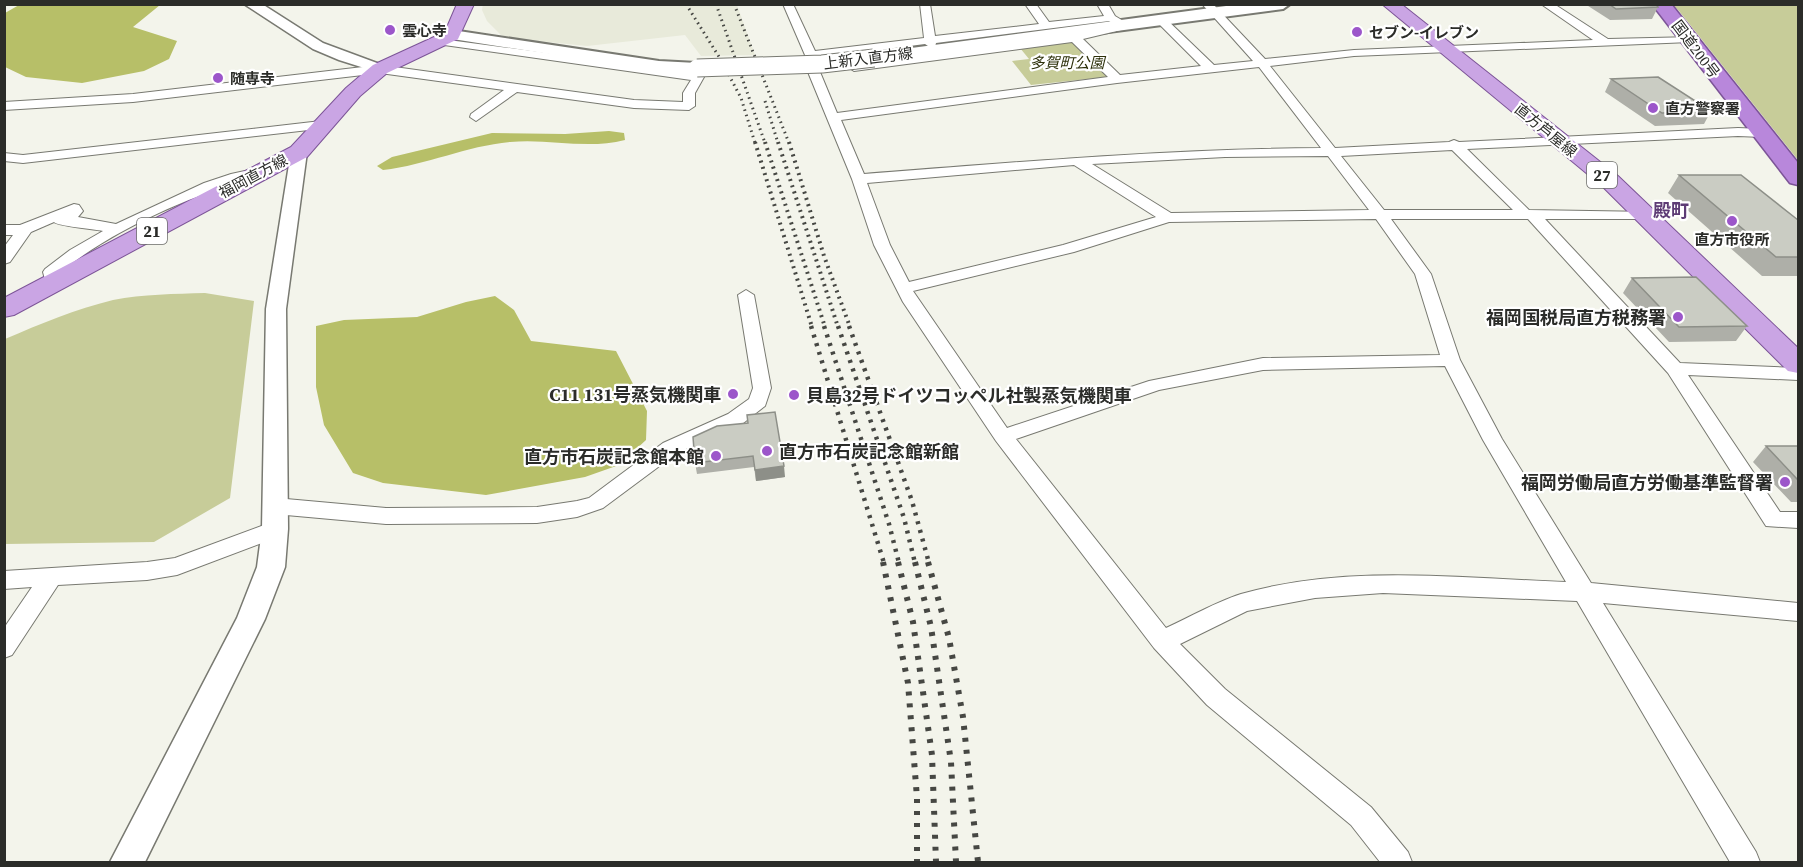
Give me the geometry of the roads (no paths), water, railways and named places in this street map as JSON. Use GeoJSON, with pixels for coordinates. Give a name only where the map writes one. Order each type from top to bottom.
{"type":"FeatureCollection","features":[{"type":"Feature","properties":{"kind":"highway","name":"国道200号"},"geometry":{"type":"LineString","coordinates":[[1661,4],[1798,178]]}},
{"type":"Feature","properties":{"kind":"main road"},"geometry":{"type":"LineString","coordinates":[[446,38],[466,4]]}},
{"type":"Feature","properties":{"kind":"main road","name":"上新入直方線"},"geometry":{"type":"LineString","coordinates":[[446,38],[648,64],[697,68],[822,64],[1116,21],[1160,19],[1211,9],[1282,4]]}},
{"type":"Feature","properties":{"kind":"main road","name":"直方芦屋線"},"geometry":{"type":"LineString","coordinates":[[1390,4],[1610,182],[1798,364]]}},
{"type":"Feature","properties":{"kind":"main road","name":"福岡直方線"},"geometry":{"type":"LineString","coordinates":[[4,309],[298,152],[353,92],[380,69],[446,38]]}},
{"type":"Feature","properties":{"kind":"street"},"geometry":{"type":"LineString","coordinates":[[250,4],[266,10],[309,41],[348,59],[380,69],[634,104],[689,106],[689,93],[698,77],[446,38]]}},
{"type":"Feature","properties":{"kind":"street"},"geometry":{"type":"LineString","coordinates":[[788,4],[811,55],[814,72],[859,179],[882,245],[910,303],[1004,436],[1162,641],[1216,697],[1361,816],[1398,862]]}},
{"type":"Feature","properties":{"kind":"street"},"geometry":{"type":"LineString","coordinates":[[925,4],[932,49]]}},
{"type":"Feature","properties":{"kind":"street"},"geometry":{"type":"LineString","coordinates":[[1030,4],[1045,25]]}},
{"type":"Feature","properties":{"kind":"street"},"geometry":{"type":"LineString","coordinates":[[811,55],[932,49],[1074,38],[1121,27],[1102,4]]}},
{"type":"Feature","properties":{"kind":"street"},"geometry":{"type":"LineString","coordinates":[[1546,4],[1606,43]]}},
{"type":"Feature","properties":{"kind":"street"},"geometry":{"type":"LineString","coordinates":[[1211,9],[1261,62],[1380,214],[1423,274],[1451,360],[1493,440],[1746,862]]}},
{"type":"Feature","properties":{"kind":"street"},"geometry":{"type":"LineString","coordinates":[[1160,19],[1210,68]]}},
{"type":"Feature","properties":{"kind":"street"},"geometry":{"type":"LineString","coordinates":[[814,72],[1045,25],[1116,21]]}},
{"type":"Feature","properties":{"kind":"street"},"geometry":{"type":"LineString","coordinates":[[1074,38],[1117,79]]}},
{"type":"Feature","properties":{"kind":"street"},"geometry":{"type":"LineString","coordinates":[[833,117],[1117,79],[1354,53],[1690,39]]}},
{"type":"Feature","properties":{"kind":"street"},"geometry":{"type":"LineString","coordinates":[[4,106],[133,98],[380,69]]}},
{"type":"Feature","properties":{"kind":"street"},"geometry":{"type":"LineString","coordinates":[[476,117],[514,88]]}},
{"type":"Feature","properties":{"kind":"street"},"geometry":{"type":"LineString","coordinates":[[4,157],[23,159],[146,145],[222,133],[321,125]]}},
{"type":"Feature","properties":{"kind":"street"},"geometry":{"type":"LineString","coordinates":[[859,179],[1077,161],[1225,153],[1331,152],[1556,139],[1762,133]]}},
{"type":"Feature","properties":{"kind":"street"},"geometry":{"type":"LineString","coordinates":[[1454,144],[1528,214],[1675,369],[1774,520],[1798,520]]}},
{"type":"Feature","properties":{"kind":"street"},"geometry":{"type":"LineString","coordinates":[[127,862],[251,619],[272,567],[275,518],[276,309],[298,152]]}},
{"type":"Feature","properties":{"kind":"street"},"geometry":{"type":"LineString","coordinates":[[1077,161],[1168,218]]}},
{"type":"Feature","properties":{"kind":"street"},"geometry":{"type":"LineString","coordinates":[[53,284],[51,272],[59,265],[117,229],[215,182],[243,173],[264,171]]}},
{"type":"Feature","properties":{"kind":"street"},"geometry":{"type":"LineString","coordinates":[[4,230],[25,229],[74,208],[76,211],[61,222],[77,221],[117,229]]}},
{"type":"Feature","properties":{"kind":"street"},"geometry":{"type":"LineString","coordinates":[[904,288],[1068,249],[1168,218],[1380,214],[1646,215]]}},
{"type":"Feature","properties":{"kind":"street"},"geometry":{"type":"LineString","coordinates":[[4,259],[25,229]]}},
{"type":"Feature","properties":{"kind":"street"},"geometry":{"type":"LineString","coordinates":[[4,580],[147,572],[177,566],[275,518],[537,515],[577,509],[596,502],[670,448],[735,419],[758,402],[762,388],[746,295]]}},
{"type":"Feature","properties":{"kind":"street"},"geometry":{"type":"LineString","coordinates":[[1004,436],[1156,386],[1263,364],[1451,360]]}},
{"type":"Feature","properties":{"kind":"street"},"geometry":{"type":"LineString","coordinates":[[1675,369],[1798,374]]}},
{"type":"Feature","properties":{"kind":"street"},"geometry":{"type":"LineString","coordinates":[[4,648],[51,578]]}},
{"type":"Feature","properties":{"kind":"street"},"geometry":{"type":"LineString","coordinates":[[1162,641],[1243,603],[1315,589],[1383,584],[1586,592],[1798,612]]}},
{"type":"Feature","properties":{"kind":"railway"},"geometry":{"type":"LineString","coordinates":[[686,4],[721,60],[741,98],[755,143]]}},
{"type":"Feature","properties":{"kind":"railway"},"geometry":{"type":"LineString","coordinates":[[716,4],[765,143]]}},
{"type":"Feature","properties":{"kind":"railway"},"geometry":{"type":"LineString","coordinates":[[734,4],[789,143]]}},
{"type":"Feature","properties":{"kind":"railway"},"geometry":{"type":"LineString","coordinates":[[765,101],[778,143]]}},
{"type":"Feature","properties":{"kind":"railway"},"geometry":{"type":"LineString","coordinates":[[755,142],[812,327]]}},
{"type":"Feature","properties":{"kind":"railway"},"geometry":{"type":"LineString","coordinates":[[765,142],[825,327]]}},
{"type":"Feature","properties":{"kind":"railway"},"geometry":{"type":"LineString","coordinates":[[778,142],[838,327]]}},
{"type":"Feature","properties":{"kind":"railway"},"geometry":{"type":"LineString","coordinates":[[789,142],[824,256],[850,327]]}},
{"type":"Feature","properties":{"kind":"railway"},"geometry":{"type":"LineString","coordinates":[[811,326],[884,563]]}},
{"type":"Feature","properties":{"kind":"railway"},"geometry":{"type":"LineString","coordinates":[[824,326],[889,524],[899,563]]}},
{"type":"Feature","properties":{"kind":"railway"},"geometry":{"type":"LineString","coordinates":[[838,326],[904,518],[915,563]]}},
{"type":"Feature","properties":{"kind":"railway"},"geometry":{"type":"LineString","coordinates":[[849,326],[912,501],[929,563]]}},
{"type":"Feature","properties":{"kind":"railway"},"geometry":{"type":"LineString","coordinates":[[883,562],[908,683],[917,798],[917,862]]}},
{"type":"Feature","properties":{"kind":"railway"},"geometry":{"type":"LineString","coordinates":[[898,562],[913,622],[932,755],[936,862]]}},
{"type":"Feature","properties":{"kind":"railway"},"geometry":{"type":"LineString","coordinates":[[915,562],[931,627],[951,762],[956,862]]}},
{"type":"Feature","properties":{"kind":"railway"},"geometry":{"type":"LineString","coordinates":[[928,562],[949,638],[963,717],[978,862]]}},
{"type":"Feature","properties":{"kind":"place","name":"雲心寺"},"geometry":{"type":"Point","coordinates":[390,30]}},
{"type":"Feature","properties":{"kind":"place","name":"セブン-イレブン"},"geometry":{"type":"Point","coordinates":[1357,32]}},
{"type":"Feature","properties":{"kind":"place","name":"随専寺"},"geometry":{"type":"Point","coordinates":[218,78]}},
{"type":"Feature","properties":{"kind":"place","name":"直方警察署"},"geometry":{"type":"Point","coordinates":[1653,108]}},
{"type":"Feature","properties":{"kind":"place","name":"直方市役所"},"geometry":{"type":"Point","coordinates":[1732,221]}},
{"type":"Feature","properties":{"kind":"place","name":"福岡国税局直方税務署"},"geometry":{"type":"Point","coordinates":[1678,317]}},
{"type":"Feature","properties":{"kind":"place","name":"C11 131号蒸気機関車"},"geometry":{"type":"Point","coordinates":[733,394]}},
{"type":"Feature","properties":{"kind":"place","name":"貝島32号ドイツコッペル社製蒸気機関車"},"geometry":{"type":"Point","coordinates":[794,395]}},
{"type":"Feature","properties":{"kind":"place","name":"直方市石炭記念館新館"},"geometry":{"type":"Point","coordinates":[767,451]}},
{"type":"Feature","properties":{"kind":"place","name":"直方市石炭記念館本館"},"geometry":{"type":"Point","coordinates":[716,456]}},
{"type":"Feature","properties":{"kind":"place","name":"福岡労働局直方労働基準監督署"},"geometry":{"type":"Point","coordinates":[1785,482]}},
{"type":"Feature","properties":{"kind":"district","name":"殿町"},"geometry":{"type":"Point","coordinates":[1671,210]}},
{"type":"Feature","properties":{"kind":"park label","name":"多賀町公園"},"geometry":{"type":"Point","coordinates":[1067,62]}}]}
